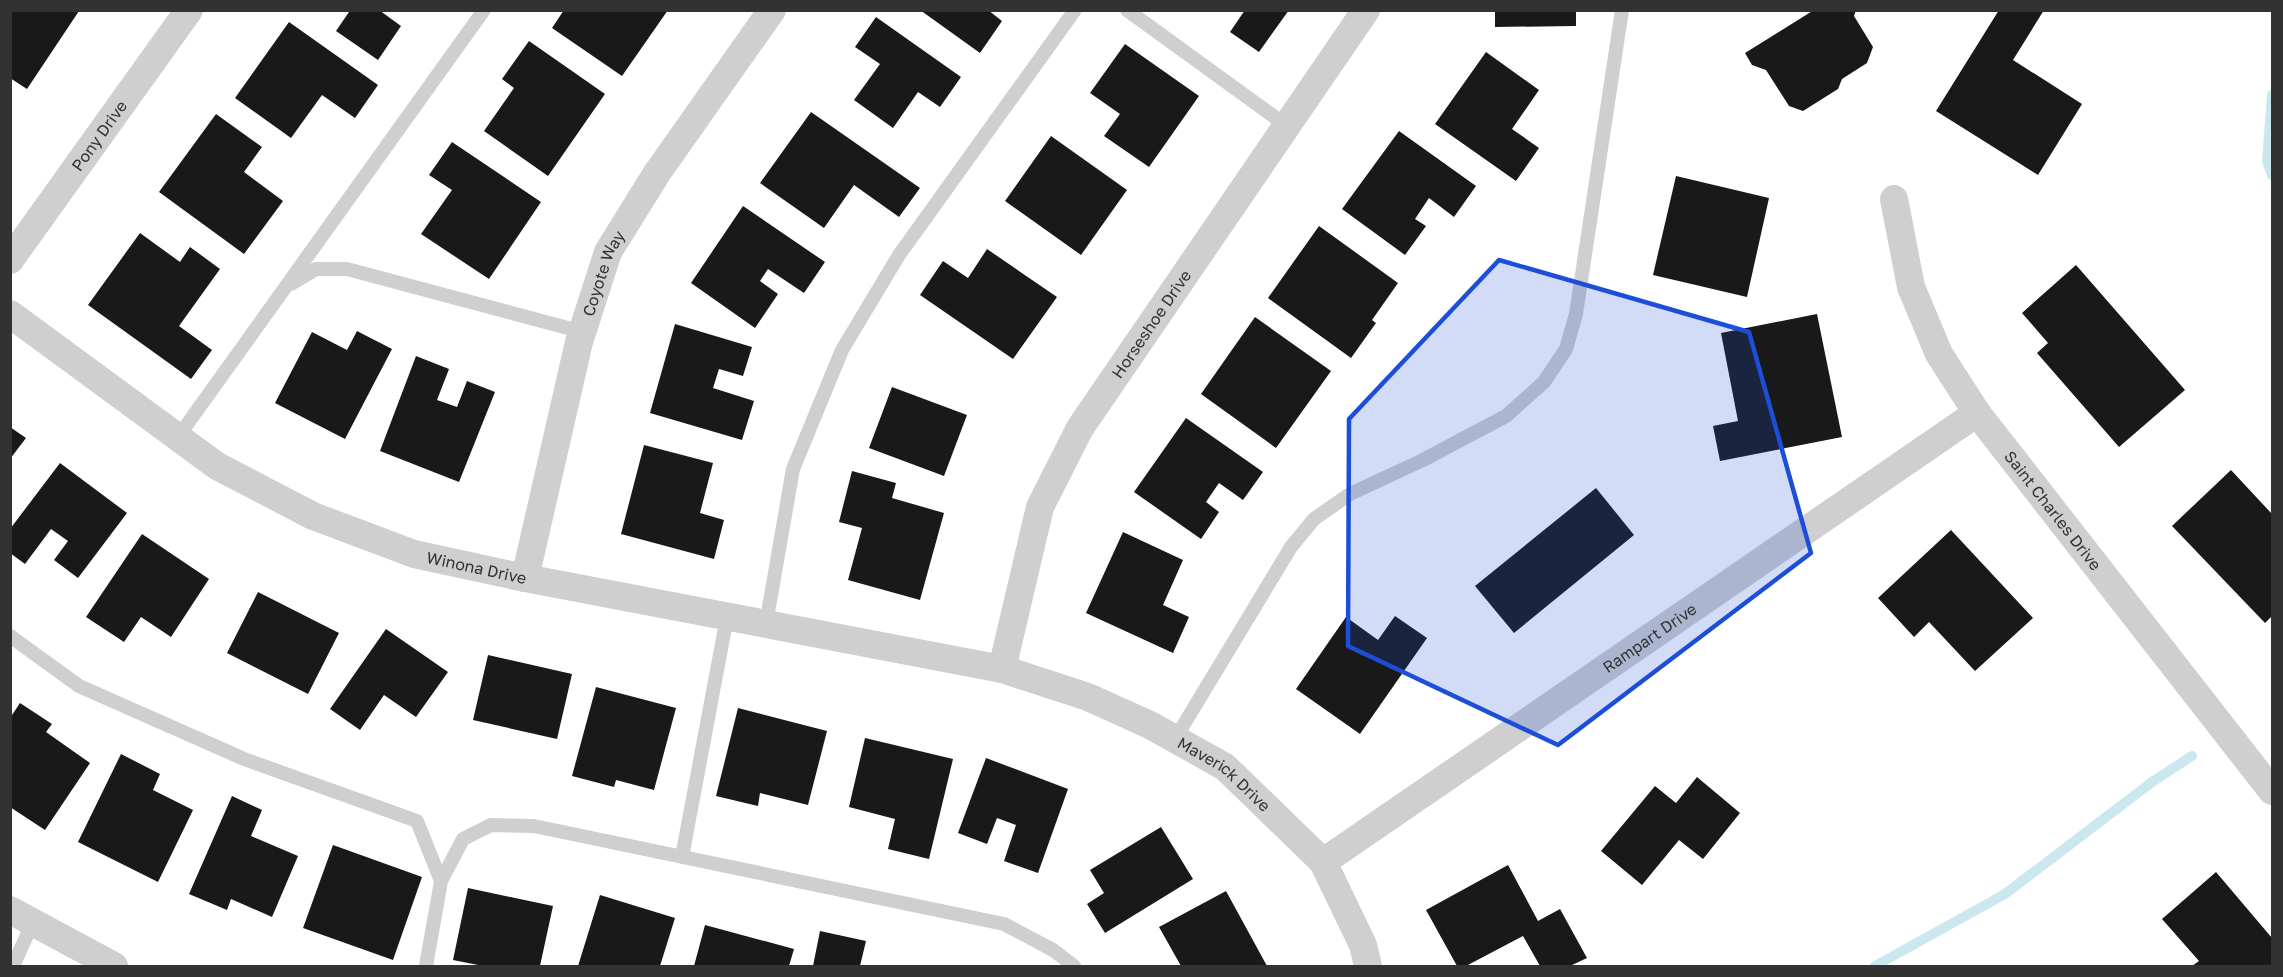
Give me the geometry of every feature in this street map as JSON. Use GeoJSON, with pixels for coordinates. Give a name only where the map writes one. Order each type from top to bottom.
{"type":"FeatureCollection","features":[{"type":"Feature","properties":{"kind":"street","name":"Pony Drive"},"geometry":{"type":"LineString","coordinates":[[10,260],[189,10]]}},
{"type":"Feature","properties":{"kind":"street","name":"Coyote Way"},"geometry":{"type":"LineString","coordinates":[[525,578],[583,332],[608,252],[657,173],[772,10]]}},
{"type":"Feature","properties":{"kind":"street","name":"Horseshoe Drive"},"geometry":{"type":"LineString","coordinates":[[1002,669],[1040,507],[1080,428],[1366,10]]}},
{"type":"Feature","properties":{"kind":"street","name":"Saint Charles Drive"},"geometry":{"type":"LineString","coordinates":[[1894,199],[1911,287],[1939,354],[1977,412],[2272,791]]}},
{"type":"Feature","properties":{"kind":"street","name":"Winona Drive"},"geometry":{"type":"LineString","coordinates":[[10,314],[217,466],[313,516],[414,554],[525,578],[1002,669]]}},
{"type":"Feature","properties":{"kind":"street","name":"Rampart Drive"},"geometry":{"type":"LineString","coordinates":[[1323,862],[1977,412]]}},
{"type":"Feature","properties":{"kind":"street","name":"Maverick Drive"},"geometry":{"type":"LineString","coordinates":[[1002,669],[1088,698],[1150,724],[1225,767],[1323,862],[1363,945],[1368,966]]}},
{"type":"Feature","properties":{"kind":"street"},"geometry":{"type":"LineString","coordinates":[[22,916],[114,966]]}},
{"type":"Feature","properties":{"kind":"lane"},"geometry":{"type":"LineString","coordinates":[[178,437],[484,10]]}},
{"type":"Feature","properties":{"kind":"lane"},"geometry":{"type":"LineString","coordinates":[[766,624],[793,469],[842,350],[898,255],[1075,10]]}},
{"type":"Feature","properties":{"kind":"lane"},"geometry":{"type":"LineString","coordinates":[[1127,10],[1287,126]]}},
{"type":"Feature","properties":{"kind":"lane"},"geometry":{"type":"LineString","coordinates":[[1175,739],[1291,547],[1314,519],[1350,494],[1423,460],[1506,416],[1544,382],[1566,349],[1576,314],[1622,10]]}},
{"type":"Feature","properties":{"kind":"lane"},"geometry":{"type":"LineString","coordinates":[[286,286],[316,269],[347,269],[583,332]]}},
{"type":"Feature","properties":{"kind":"lane"},"geometry":{"type":"LineString","coordinates":[[682,857],[727,617]]}},
{"type":"Feature","properties":{"kind":"lane"},"geometry":{"type":"LineString","coordinates":[[10,636],[89,691],[244,759],[417,820],[441,881]]}},
{"type":"Feature","properties":{"kind":"lane"},"geometry":{"type":"LineString","coordinates":[[426,966],[441,881],[463,839],[491,825],[534,826],[1004,924],[1053,950],[1074,966]]}},
{"type":"Feature","properties":{"kind":"lane"},"geometry":{"type":"LineString","coordinates":[[13,966],[22,916]]}},
{"type":"Feature","properties":{"kind":"highlighted area"},"geometry":{"type":"Polygon","coordinates":[[[1499,260],[1749,332],[1811,553],[1558,745],[1348,646],[1349,419],[1499,260]]]}},
{"type":"Feature","properties":{"kind":"building"},"geometry":{"type":"Polygon","coordinates":[[[10,10],[79,11],[27,89],[10,78],[10,10]]]}},
{"type":"Feature","properties":{"kind":"building"},"geometry":{"type":"Polygon","coordinates":[[[346,10],[379,10],[401,26],[378,60],[336,31],[349,12],[346,10]]]}},
{"type":"Feature","properties":{"kind":"building"},"geometry":{"type":"Polygon","coordinates":[[[564,10],[668,10],[622,76],[552,28],[564,10]]]}},
{"type":"Feature","properties":{"kind":"building"},"geometry":{"type":"Polygon","coordinates":[[[920,10],[988,10],[1002,21],[980,53],[920,10]]]}},
{"type":"Feature","properties":{"kind":"building"},"geometry":{"type":"Polygon","coordinates":[[[1245,10],[1289,10],[1259,52],[1230,32],[1245,10]]]}},
{"type":"Feature","properties":{"kind":"building"},"geometry":{"type":"Polygon","coordinates":[[[1495,10],[1576,10],[1576,26],[1495,27],[1495,10]]]}},
{"type":"Feature","properties":{"kind":"building"},"geometry":{"type":"Polygon","coordinates":[[[1814,10],[1856,10],[1854,16],[1873,47],[1867,63],[1842,79],[1838,89],[1803,111],[1789,106],[1766,70],[1752,65],[1745,53],[1814,10]]]}},
{"type":"Feature","properties":{"kind":"building"},"geometry":{"type":"Polygon","coordinates":[[[1999,10],[2044,10],[2013,60],[2082,104],[2038,175],[1936,111],[1999,10]]]}},
{"type":"Feature","properties":{"kind":"building"},"geometry":{"type":"Polygon","coordinates":[[[876,17],[961,77],[940,107],[918,92],[893,128],[854,100],[880,64],[855,47],[876,17]]]}},
{"type":"Feature","properties":{"kind":"building"},"geometry":{"type":"Polygon","coordinates":[[[289,22],[378,85],[355,118],[322,95],[291,138],[235,98],[289,22]]]}},
{"type":"Feature","properties":{"kind":"building"},"geometry":{"type":"Polygon","coordinates":[[[529,41],[605,94],[548,176],[484,131],[514,88],[502,79],[529,41]]]}},
{"type":"Feature","properties":{"kind":"building"},"geometry":{"type":"Polygon","coordinates":[[[1125,44],[1199,96],[1149,167],[1104,136],[1120,114],[1090,93],[1125,44]]]}},
{"type":"Feature","properties":{"kind":"building"},"geometry":{"type":"Polygon","coordinates":[[[1486,52],[1539,90],[1512,129],[1539,148],[1516,181],[1435,124],[1486,52]]]}},
{"type":"Feature","properties":{"kind":"building"},"geometry":{"type":"Polygon","coordinates":[[[811,112],[920,188],[899,217],[854,185],[824,228],[760,183],[811,112]]]}},
{"type":"Feature","properties":{"kind":"building"},"geometry":{"type":"Polygon","coordinates":[[[216,114],[262,147],[244,172],[283,201],[244,254],[159,192],[216,114]]]}},
{"type":"Feature","properties":{"kind":"building"},"geometry":{"type":"Polygon","coordinates":[[[1399,131],[1476,186],[1454,217],[1429,198],[1415,219],[1426,226],[1405,255],[1342,209],[1399,131]]]}},
{"type":"Feature","properties":{"kind":"building"},"geometry":{"type":"Polygon","coordinates":[[[1051,136],[1127,190],[1081,255],[1005,201],[1051,136]]]}},
{"type":"Feature","properties":{"kind":"building"},"geometry":{"type":"Polygon","coordinates":[[[452,142],[541,202],[489,279],[421,234],[452,190],[429,175],[452,142]]]}},
{"type":"Feature","properties":{"kind":"building"},"geometry":{"type":"Polygon","coordinates":[[[1676,176],[1769,198],[1747,297],[1653,275],[1676,176]]]}},
{"type":"Feature","properties":{"kind":"building"},"geometry":{"type":"Polygon","coordinates":[[[743,206],[825,262],[804,293],[768,269],[760,281],[778,294],[755,328],[691,283],[743,206]]]}},
{"type":"Feature","properties":{"kind":"building"},"geometry":{"type":"Polygon","coordinates":[[[1319,226],[1398,283],[1372,320],[1376,323],[1351,358],[1268,298],[1319,226]]]}},
{"type":"Feature","properties":{"kind":"building"},"geometry":{"type":"Polygon","coordinates":[[[140,233],[180,262],[190,247],[220,269],[179,326],[212,350],[191,379],[88,305],[140,233]]]}},
{"type":"Feature","properties":{"kind":"building"},"geometry":{"type":"Polygon","coordinates":[[[987,249],[1057,297],[1013,359],[920,295],[943,261],[968,278],[987,249]]]}},
{"type":"Feature","properties":{"kind":"building"},"geometry":{"type":"Polygon","coordinates":[[[2076,265],[2185,390],[2119,447],[2037,353],[2048,343],[2022,313],[2076,265]]]}},
{"type":"Feature","properties":{"kind":"building"},"geometry":{"type":"Polygon","coordinates":[[[1817,314],[1842,437],[1720,461],[1713,426],[1738,421],[1721,333],[1817,314]]]}},
{"type":"Feature","properties":{"kind":"building"},"geometry":{"type":"Polygon","coordinates":[[[1255,317],[1331,371],[1276,448],[1201,394],[1255,317]]]}},
{"type":"Feature","properties":{"kind":"building"},"geometry":{"type":"Polygon","coordinates":[[[675,324],[752,347],[743,376],[719,369],[713,388],[754,401],[742,440],[650,413],[675,324]]]}},
{"type":"Feature","properties":{"kind":"building"},"geometry":{"type":"Polygon","coordinates":[[[357,331],[392,349],[345,439],[275,403],[312,332],[347,350],[357,331]]]}},
{"type":"Feature","properties":{"kind":"building"},"geometry":{"type":"Polygon","coordinates":[[[416,356],[449,369],[437,400],[457,407],[467,381],[495,392],[459,482],[380,451],[416,356]]]}},
{"type":"Feature","properties":{"kind":"building"},"geometry":{"type":"Polygon","coordinates":[[[892,387],[967,415],[944,476],[869,448],[892,387]]]}},
{"type":"Feature","properties":{"kind":"building"},"geometry":{"type":"Polygon","coordinates":[[[1186,418],[1263,472],[1243,500],[1219,483],[1206,502],[1219,512],[1201,539],[1134,492],[1186,418]]]}},
{"type":"Feature","properties":{"kind":"building"},"geometry":{"type":"Polygon","coordinates":[[[10,427],[26,438],[10,459],[10,427]]]}},
{"type":"Feature","properties":{"kind":"building"},"geometry":{"type":"Polygon","coordinates":[[[644,445],[713,463],[700,513],[724,520],[714,559],[621,534],[644,445]]]}},
{"type":"Feature","properties":{"kind":"building"},"geometry":{"type":"Polygon","coordinates":[[[60,463],[127,513],[78,578],[54,560],[68,541],[51,529],[25,564],[10,553],[10,529],[60,463]]]}},
{"type":"Feature","properties":{"kind":"building"},"geometry":{"type":"Polygon","coordinates":[[[2231,470],[2272,514],[2272,616],[2265,623],[2172,526],[2231,470]]]}},
{"type":"Feature","properties":{"kind":"building"},"geometry":{"type":"Polygon","coordinates":[[[852,471],[896,483],[892,498],[944,513],[920,600],[848,580],[862,528],[839,522],[852,471]]]}},
{"type":"Feature","properties":{"kind":"building"},"geometry":{"type":"Polygon","coordinates":[[[1596,488],[1634,535],[1514,633],[1475,586],[1596,488]]]}},
{"type":"Feature","properties":{"kind":"building"},"geometry":{"type":"Polygon","coordinates":[[[1951,530],[2033,618],[1975,671],[1929,622],[1914,637],[1878,598],[1951,530]]]}},
{"type":"Feature","properties":{"kind":"building"},"geometry":{"type":"Polygon","coordinates":[[[1123,532],[1183,560],[1163,605],[1189,617],[1173,653],[1086,613],[1123,532]]]}},
{"type":"Feature","properties":{"kind":"building"},"geometry":{"type":"Polygon","coordinates":[[[142,534],[209,579],[171,637],[141,617],[124,642],[86,617],[142,534]]]}},
{"type":"Feature","properties":{"kind":"building"},"geometry":{"type":"Polygon","coordinates":[[[258,592],[339,633],[308,694],[227,653],[258,592]]]}},
{"type":"Feature","properties":{"kind":"building"},"geometry":{"type":"Polygon","coordinates":[[[1395,616],[1427,638],[1360,734],[1296,689],[1346,617],[1378,640],[1395,616]]]}},
{"type":"Feature","properties":{"kind":"building"},"geometry":{"type":"Polygon","coordinates":[[[386,629],[448,672],[416,717],[384,695],[360,730],[330,709],[386,629]]]}},
{"type":"Feature","properties":{"kind":"building"},"geometry":{"type":"Polygon","coordinates":[[[488,655],[572,674],[557,739],[473,720],[488,655]]]}},
{"type":"Feature","properties":{"kind":"building"},"geometry":{"type":"Polygon","coordinates":[[[596,687],[676,708],[654,790],[616,780],[614,787],[572,776],[596,687]]]}},
{"type":"Feature","properties":{"kind":"building"},"geometry":{"type":"Polygon","coordinates":[[[20,703],[52,724],[46,732],[90,763],[45,830],[10,807],[10,718],[20,703]]]}},
{"type":"Feature","properties":{"kind":"building"},"geometry":{"type":"Polygon","coordinates":[[[738,708],[827,731],[808,805],[760,793],[758,806],[716,796],[738,708]]]}},
{"type":"Feature","properties":{"kind":"building"},"geometry":{"type":"Polygon","coordinates":[[[865,738],[953,759],[929,859],[888,849],[895,819],[849,807],[865,738]]]}},
{"type":"Feature","properties":{"kind":"building"},"geometry":{"type":"Polygon","coordinates":[[[121,754],[160,774],[153,790],[193,810],[158,882],[78,842],[121,754]]]}},
{"type":"Feature","properties":{"kind":"building"},"geometry":{"type":"Polygon","coordinates":[[[986,758],[1068,789],[1038,873],[1004,861],[1016,825],[997,818],[987,844],[958,833],[986,758]]]}},
{"type":"Feature","properties":{"kind":"building"},"geometry":{"type":"Polygon","coordinates":[[[1697,777],[1740,813],[1703,859],[1679,840],[1642,885],[1601,851],[1655,786],[1676,803],[1697,777]]]}},
{"type":"Feature","properties":{"kind":"building"},"geometry":{"type":"Polygon","coordinates":[[[232,796],[262,810],[251,836],[298,856],[272,917],[231,899],[227,910],[189,894],[232,796]]]}},
{"type":"Feature","properties":{"kind":"building"},"geometry":{"type":"Polygon","coordinates":[[[1161,827],[1193,879],[1105,933],[1087,904],[1104,893],[1090,870],[1161,827]]]}},
{"type":"Feature","properties":{"kind":"building"},"geometry":{"type":"Polygon","coordinates":[[[333,845],[422,877],[393,960],[303,928],[333,845]]]}},
{"type":"Feature","properties":{"kind":"building"},"geometry":{"type":"Polygon","coordinates":[[[1508,865],[1538,921],[1560,909],[1587,958],[1570,966],[1540,966],[1523,936],[1466,966],[1457,966],[1426,910],[1508,865]]]}},
{"type":"Feature","properties":{"kind":"building"},"geometry":{"type":"Polygon","coordinates":[[[2216,872],[2272,938],[2272,964],[2270,966],[2192,966],[2199,961],[2162,919],[2216,872]]]}},
{"type":"Feature","properties":{"kind":"building"},"geometry":{"type":"Polygon","coordinates":[[[468,888],[553,906],[540,966],[483,966],[453,960],[468,888]]]}},
{"type":"Feature","properties":{"kind":"building"},"geometry":{"type":"Polygon","coordinates":[[[1226,891],[1267,966],[1181,966],[1159,927],[1226,891]]]}},
{"type":"Feature","properties":{"kind":"building"},"geometry":{"type":"Polygon","coordinates":[[[600,895],[675,918],[660,966],[578,966],[600,895]]]}},
{"type":"Feature","properties":{"kind":"building"},"geometry":{"type":"Polygon","coordinates":[[[705,925],[794,949],[789,966],[694,966],[705,925]]]}},
{"type":"Feature","properties":{"kind":"building"},"geometry":{"type":"Polygon","coordinates":[[[820,931],[866,941],[860,966],[813,966],[820,931]]]}},
{"type":"Feature","properties":{"kind":"waterway"},"geometry":{"type":"LineString","coordinates":[[2272,95],[2267,161],[2272,175]]}},
{"type":"Feature","properties":{"kind":"waterway"},"geometry":{"type":"LineString","coordinates":[[1875,966],[2005,894],[2152,782],[2192,756]]}}]}
